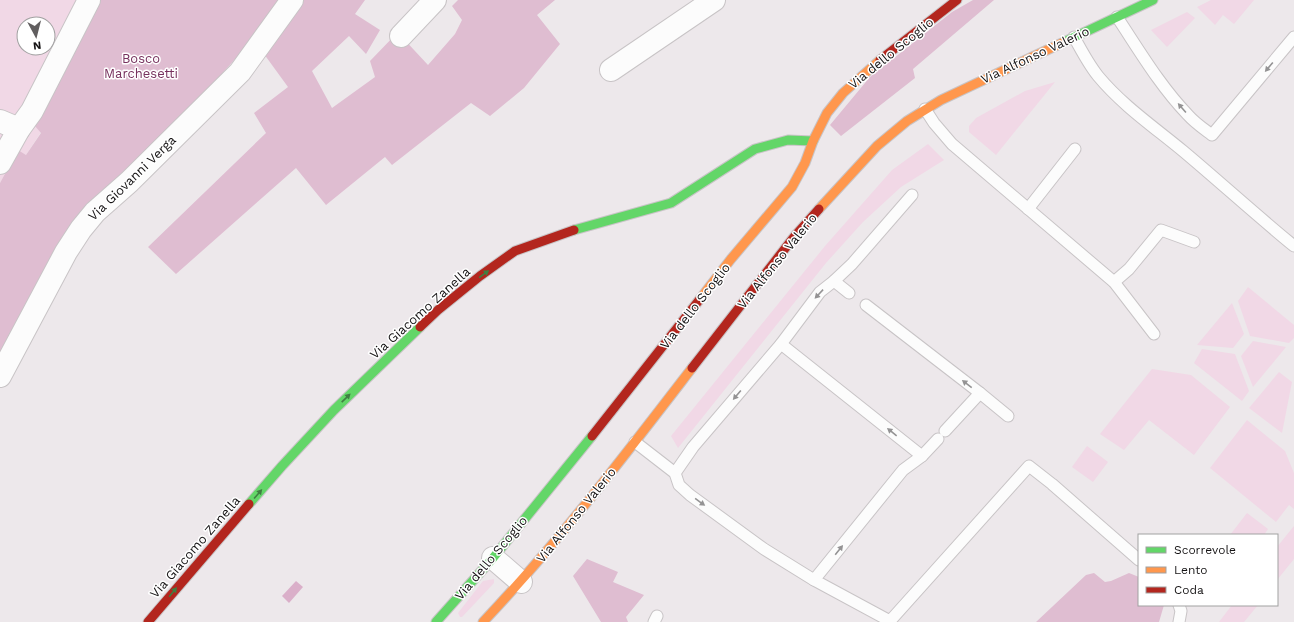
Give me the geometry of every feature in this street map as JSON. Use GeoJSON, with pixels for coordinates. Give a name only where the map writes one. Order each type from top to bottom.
{"type":"FeatureCollection","features":[{"type":"Feature","properties":{"kind":"street"},"geometry":{"type":"LineString","coordinates":[[0,163],[10,125],[32,111],[89,0]]}},
{"type":"Feature","properties":{"kind":"street","name":"Via Giovanni Verga"},"geometry":{"type":"LineString","coordinates":[[0,376],[66,252],[80,229],[95,212],[129,182],[240,72],[285,12],[292,0]]}},
{"type":"Feature","properties":{"kind":"street"},"geometry":{"type":"LineString","coordinates":[[401,36],[435,0]]}},
{"type":"Feature","properties":{"kind":"street"},"geometry":{"type":"LineString","coordinates":[[611,70],[714,0]]}},
{"type":"Feature","properties":{"kind":"street","name":"Via dello Scoglio"},"geometry":{"type":"LineString","coordinates":[[438,621],[493,558],[656,356],[731,258],[792,187],[805,163],[813,141],[827,113],[843,93],[889,52],[957,0]]}},
{"type":"Feature","properties":{"kind":"street","name":"Via Alfonso Valerio"},"geometry":{"type":"LineString","coordinates":[[483,622],[521,582],[636,442],[794,237],[877,146],[907,121],[941,100],[1153,0]]}},
{"type":"Feature","properties":{"kind":"street","name":"Via Giacomo Zanella"},"geometry":{"type":"LineString","coordinates":[[148,622],[282,466],[334,410],[438,310],[486,272],[522,248],[579,228],[671,203],[755,149],[788,140],[813,141]]}},
{"type":"Feature","properties":{"kind":"street"},"geometry":{"type":"LineString","coordinates":[[493,558],[521,582]]}},
{"type":"Feature","properties":{"kind":"lane"},"geometry":{"type":"LineString","coordinates":[[1117,17],[1153,71],[1176,102],[1189,117],[1212,135],[1294,37]]}},
{"type":"Feature","properties":{"kind":"lane"},"geometry":{"type":"LineString","coordinates":[[1074,37],[1097,75],[1114,93],[1294,246]]}},
{"type":"Feature","properties":{"kind":"lane"},"geometry":{"type":"LineString","coordinates":[[926,109],[934,123],[952,144],[1114,282],[1154,334]]}},
{"type":"Feature","properties":{"kind":"lane"},"geometry":{"type":"LineString","coordinates":[[1028,209],[1076,150]]}},
{"type":"Feature","properties":{"kind":"lane"},"geometry":{"type":"LineString","coordinates":[[675,473],[693,447],[781,344],[820,292],[852,264],[912,195]]}},
{"type":"Feature","properties":{"kind":"lane"},"geometry":{"type":"LineString","coordinates":[[1114,282],[1129,269],[1161,230],[1194,242]]}},
{"type":"Feature","properties":{"kind":"lane"},"geometry":{"type":"LineString","coordinates":[[834,281],[849,293]]}},
{"type":"Feature","properties":{"kind":"lane"},"geometry":{"type":"LineString","coordinates":[[866,306],[1008,416]]}},
{"type":"Feature","properties":{"kind":"lane"},"geometry":{"type":"LineString","coordinates":[[781,344],[922,456]]}},
{"type":"Feature","properties":{"kind":"lane"},"geometry":{"type":"LineString","coordinates":[[814,580],[903,470],[922,456],[980,393]]}},
{"type":"Feature","properties":{"kind":"lane"},"geometry":{"type":"LineString","coordinates":[[636,442],[675,473],[679,485],[690,495],[764,549],[814,580],[890,621],[1029,466],[1052,484],[1138,559]]}},
{"type":"Feature","properties":{"kind":"lane"},"geometry":{"type":"LineString","coordinates":[[1179,606],[1181,611],[1179,622]]}},
{"type":"Feature","properties":{"kind":"shaded area"},"geometry":{"type":"Polygon","coordinates":[[[0,0],[99,0],[41,132],[26,155],[18,151],[0,183],[0,0]]]}},
{"type":"Feature","properties":{"kind":"shaded area"},"geometry":{"type":"Polygon","coordinates":[[[1211,0],[1254,0],[1234,24],[1223,15],[1215,25],[1197,7],[1211,0]]]}},
{"type":"Feature","properties":{"kind":"shaded area"},"geometry":{"type":"Polygon","coordinates":[[[1187,12],[1195,18],[1167,47],[1151,30],[1187,12]]]}},
{"type":"Feature","properties":{"kind":"shaded area"},"geometry":{"type":"Polygon","coordinates":[[[1055,82],[996,155],[969,132],[969,126],[976,118],[1025,91],[1055,82]]]}},
{"type":"Feature","properties":{"kind":"shaded area"},"geometry":{"type":"Polygon","coordinates":[[[928,144],[944,160],[901,187],[863,222],[826,263],[678,448],[671,436],[825,246],[892,170],[928,144]]]}},
{"type":"Feature","properties":{"kind":"shaded area"},"geometry":{"type":"Polygon","coordinates":[[[1248,287],[1294,325],[1294,338],[1289,343],[1250,336],[1238,301],[1248,287]]]}},
{"type":"Feature","properties":{"kind":"shaded area"},"geometry":{"type":"Polygon","coordinates":[[[1232,303],[1244,334],[1233,348],[1197,345],[1232,303]]]}},
{"type":"Feature","properties":{"kind":"shaded area"},"geometry":{"type":"Polygon","coordinates":[[[1253,341],[1286,347],[1253,387],[1241,356],[1253,341]]]}},
{"type":"Feature","properties":{"kind":"shaded area"},"geometry":{"type":"Polygon","coordinates":[[[1202,349],[1235,354],[1249,391],[1242,401],[1194,363],[1202,349]]]}},
{"type":"Feature","properties":{"kind":"shaded area"},"geometry":{"type":"Polygon","coordinates":[[[1152,369],[1191,375],[1230,407],[1194,455],[1149,420],[1124,450],[1100,434],[1152,369]]]}},
{"type":"Feature","properties":{"kind":"shaded area"},"geometry":{"type":"Polygon","coordinates":[[[1279,372],[1292,382],[1282,433],[1249,408],[1279,372]]]}},
{"type":"Feature","properties":{"kind":"shaded area"},"geometry":{"type":"Polygon","coordinates":[[[1247,420],[1285,451],[1294,473],[1294,509],[1289,505],[1276,522],[1210,468],[1247,420]]]}},
{"type":"Feature","properties":{"kind":"shaded area"},"geometry":{"type":"Polygon","coordinates":[[[1087,446],[1108,462],[1093,482],[1072,467],[1087,446]]]}},
{"type":"Feature","properties":{"kind":"shaded area"},"geometry":{"type":"Polygon","coordinates":[[[1247,513],[1268,529],[1265,534],[1231,534],[1247,513]]]}},
{"type":"Feature","properties":{"kind":"shaded area"},"geometry":{"type":"Polygon","coordinates":[[[1294,526],[1294,559],[1278,579],[1278,546],[1294,526]]]}},
{"type":"Feature","properties":{"kind":"shaded area"},"geometry":{"type":"Polygon","coordinates":[[[494,579],[494,583],[462,617],[460,617],[458,613],[483,581],[494,579]]]}},
{"type":"Feature","properties":{"kind":"shaded area"},"geometry":{"type":"Polygon","coordinates":[[[296,581],[303,587],[289,603],[282,596],[296,581]]]}},
{"type":"Feature","properties":{"kind":"shaded area"},"geometry":{"type":"Polygon","coordinates":[[[1231,606],[1257,606],[1244,622],[1219,622],[1231,606]]]}},
{"type":"Feature","properties":{"kind":"green space","name":"Bosco Marchesetti"},"geometry":{"type":"Polygon","coordinates":[[[99,0],[281,0],[251,41],[197,102],[110,189],[0,360],[0,183],[18,150],[26,155],[41,133],[35,126],[86,29],[99,0]]]}},
{"type":"Feature","properties":{"kind":"green space"},"geometry":{"type":"Polygon","coordinates":[[[304,0],[365,0],[355,14],[380,30],[366,54],[349,36],[312,71],[332,108],[375,77],[370,61],[397,33],[428,65],[455,34],[462,20],[452,6],[458,0],[555,0],[537,15],[560,44],[524,88],[490,116],[471,103],[392,165],[385,157],[326,205],[296,168],[176,274],[148,247],[266,133],[254,113],[288,87],[264,54],[304,0]]]}},
{"type":"Feature","properties":{"kind":"green space"},"geometry":{"type":"Polygon","coordinates":[[[973,0],[994,0],[913,69],[915,78],[841,136],[830,125],[870,77],[952,12],[973,0]]]}},
{"type":"Feature","properties":{"kind":"green space"},"geometry":{"type":"Polygon","coordinates":[[[587,559],[618,572],[613,582],[644,595],[626,617],[628,622],[601,622],[573,576],[587,559]]]}},
{"type":"Feature","properties":{"kind":"green space"},"geometry":{"type":"Polygon","coordinates":[[[1094,573],[1105,582],[1129,573],[1138,577],[1138,606],[1164,606],[1159,622],[1036,622],[1086,575],[1094,573]]]}},
{"type":"Feature","properties":{"kind":"traffic: fast"},"geometry":{"type":"LineString","coordinates":[[1064,42],[1153,0]]}},
{"type":"Feature","properties":{"kind":"traffic: fast"},"geometry":{"type":"LineString","coordinates":[[574,230],[671,203],[755,149],[788,140],[813,141]]}},
{"type":"Feature","properties":{"kind":"traffic: fast"},"geometry":{"type":"LineString","coordinates":[[249,504],[334,410],[420,327]]}},
{"type":"Feature","properties":{"kind":"traffic: fast"},"geometry":{"type":"LineString","coordinates":[[436,622],[493,558],[592,436]]}},
{"type":"Feature","properties":{"kind":"traffic: slow"},"geometry":{"type":"LineString","coordinates":[[819,209],[877,146],[907,121],[941,100],[1064,42]]}},
{"type":"Feature","properties":{"kind":"traffic: slow"},"geometry":{"type":"LineString","coordinates":[[700,299],[731,259],[792,187],[805,163],[813,141],[827,113],[843,93],[880,60]]}},
{"type":"Feature","properties":{"kind":"traffic: slow"},"geometry":{"type":"LineString","coordinates":[[483,622],[564,530],[692,368]]}},
{"type":"Feature","properties":{"kind":"traffic: jam"},"geometry":{"type":"LineString","coordinates":[[880,60],[957,0]]}},
{"type":"Feature","properties":{"kind":"traffic: jam"},"geometry":{"type":"LineString","coordinates":[[692,368],[794,237],[819,209]]}},
{"type":"Feature","properties":{"kind":"traffic: jam"},"geometry":{"type":"LineString","coordinates":[[420,327],[438,310],[480,276],[515,251],[574,230]]}},
{"type":"Feature","properties":{"kind":"traffic: jam"},"geometry":{"type":"LineString","coordinates":[[592,436],[700,299]]}},
{"type":"Feature","properties":{"kind":"traffic: jam"},"geometry":{"type":"LineString","coordinates":[[148,622],[249,504]]}}]}
